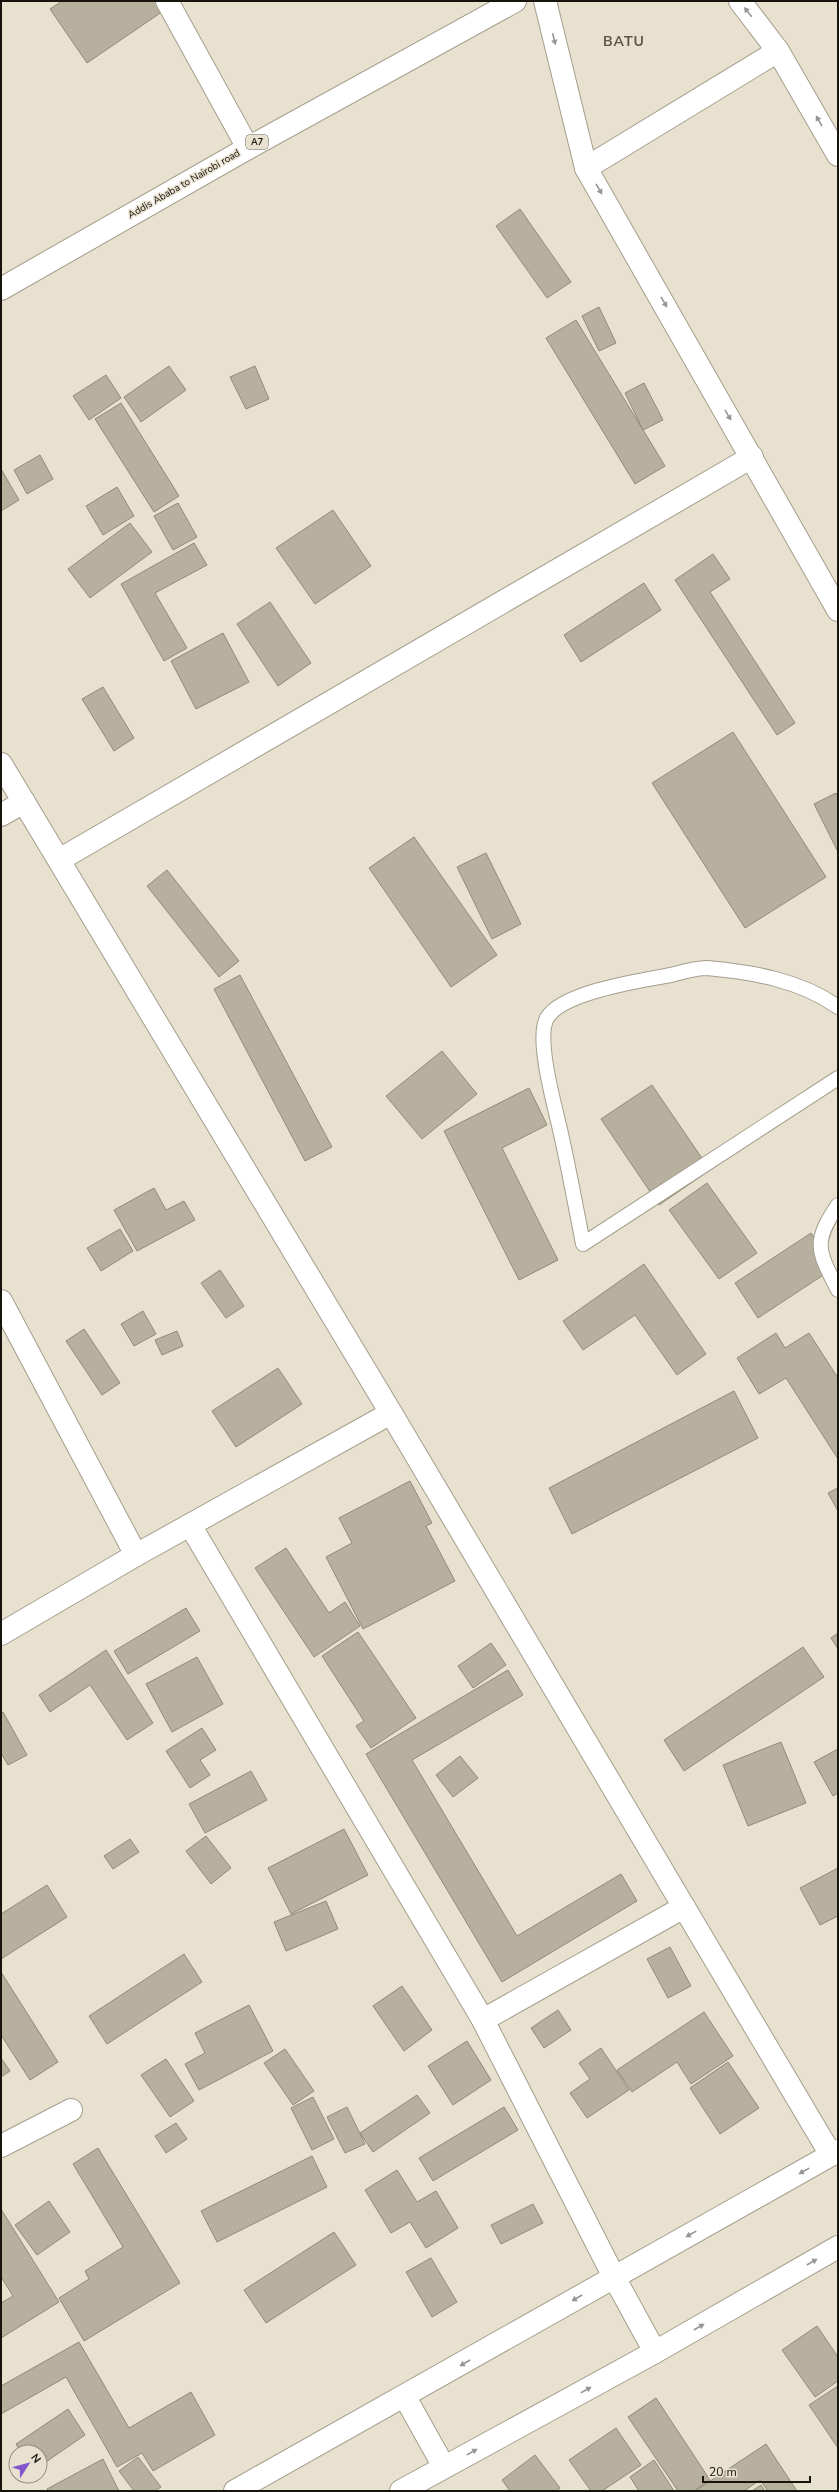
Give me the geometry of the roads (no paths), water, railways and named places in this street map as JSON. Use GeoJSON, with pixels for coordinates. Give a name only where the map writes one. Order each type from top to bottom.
{"type":"FeatureCollection","features":[{"type":"Feature","properties":{"kind":"main road"},"geometry":{"type":"LineString","coordinates":[[167,1],[248,148]]}},
{"type":"Feature","properties":{"kind":"main road","name":"Addis Ababa to Nairobi road"},"geometry":{"type":"LineString","coordinates":[[1,289],[248,148],[515,1]]}},
{"type":"Feature","properties":{"kind":"main road"},"geometry":{"type":"LineString","coordinates":[[544,1],[586,168],[838,610]]}},
{"type":"Feature","properties":{"kind":"main road"},"geometry":{"type":"LineString","coordinates":[[740,1],[778,51],[838,155]]}},
{"type":"Feature","properties":{"kind":"main road"},"geometry":{"type":"LineString","coordinates":[[586,168],[778,51]]}},
{"type":"Feature","properties":{"kind":"main road"},"geometry":{"type":"LineString","coordinates":[[59,860],[752,457]]}},
{"type":"Feature","properties":{"kind":"main road"},"geometry":{"type":"LineString","coordinates":[[1,764],[391,1413],[684,1907],[835,2153],[614,2277],[405,2397],[235,2491]]}},
{"type":"Feature","properties":{"kind":"main road"},"geometry":{"type":"LineString","coordinates":[[1,815],[24,802]]}},
{"type":"Feature","properties":{"kind":"main road"},"geometry":{"type":"LineString","coordinates":[[1,1301],[136,1555]]}},
{"type":"Feature","properties":{"kind":"main road"},"geometry":{"type":"LineString","coordinates":[[1,1634],[136,1555],[391,1413]]}},
{"type":"Feature","properties":{"kind":"main road"},"geometry":{"type":"LineString","coordinates":[[190,1526],[483,2020],[614,2277],[655,2352]]}},
{"type":"Feature","properties":{"kind":"main road"},"geometry":{"type":"LineString","coordinates":[[483,2020],[684,1907]]}},
{"type":"Feature","properties":{"kind":"main road"},"geometry":{"type":"LineString","coordinates":[[1,2146],[71,2110]]}},
{"type":"Feature","properties":{"kind":"main road"},"geometry":{"type":"LineString","coordinates":[[401,2491],[655,2352],[838,2247]]}},
{"type":"Feature","properties":{"kind":"main road"},"geometry":{"type":"LineString","coordinates":[[405,2397],[444,2467]]}},
{"type":"Feature","properties":{"kind":"lane"},"geometry":{"type":"LineString","coordinates":[[838,1007],[827,999],[766,976],[704,968],[608,987],[587,994],[559,1008],[548,1018],[544,1033],[549,1081],[583,1244],[838,1078]]}},
{"type":"Feature","properties":{"kind":"lane"},"geometry":{"type":"LineString","coordinates":[[838,1205],[826,1222],[820,1238],[821,1252],[825,1266],[838,1290]]}},
{"type":"Feature","properties":{"kind":"district","name":"BATU"},"geometry":{"type":"Point","coordinates":[624,41]}}]}
